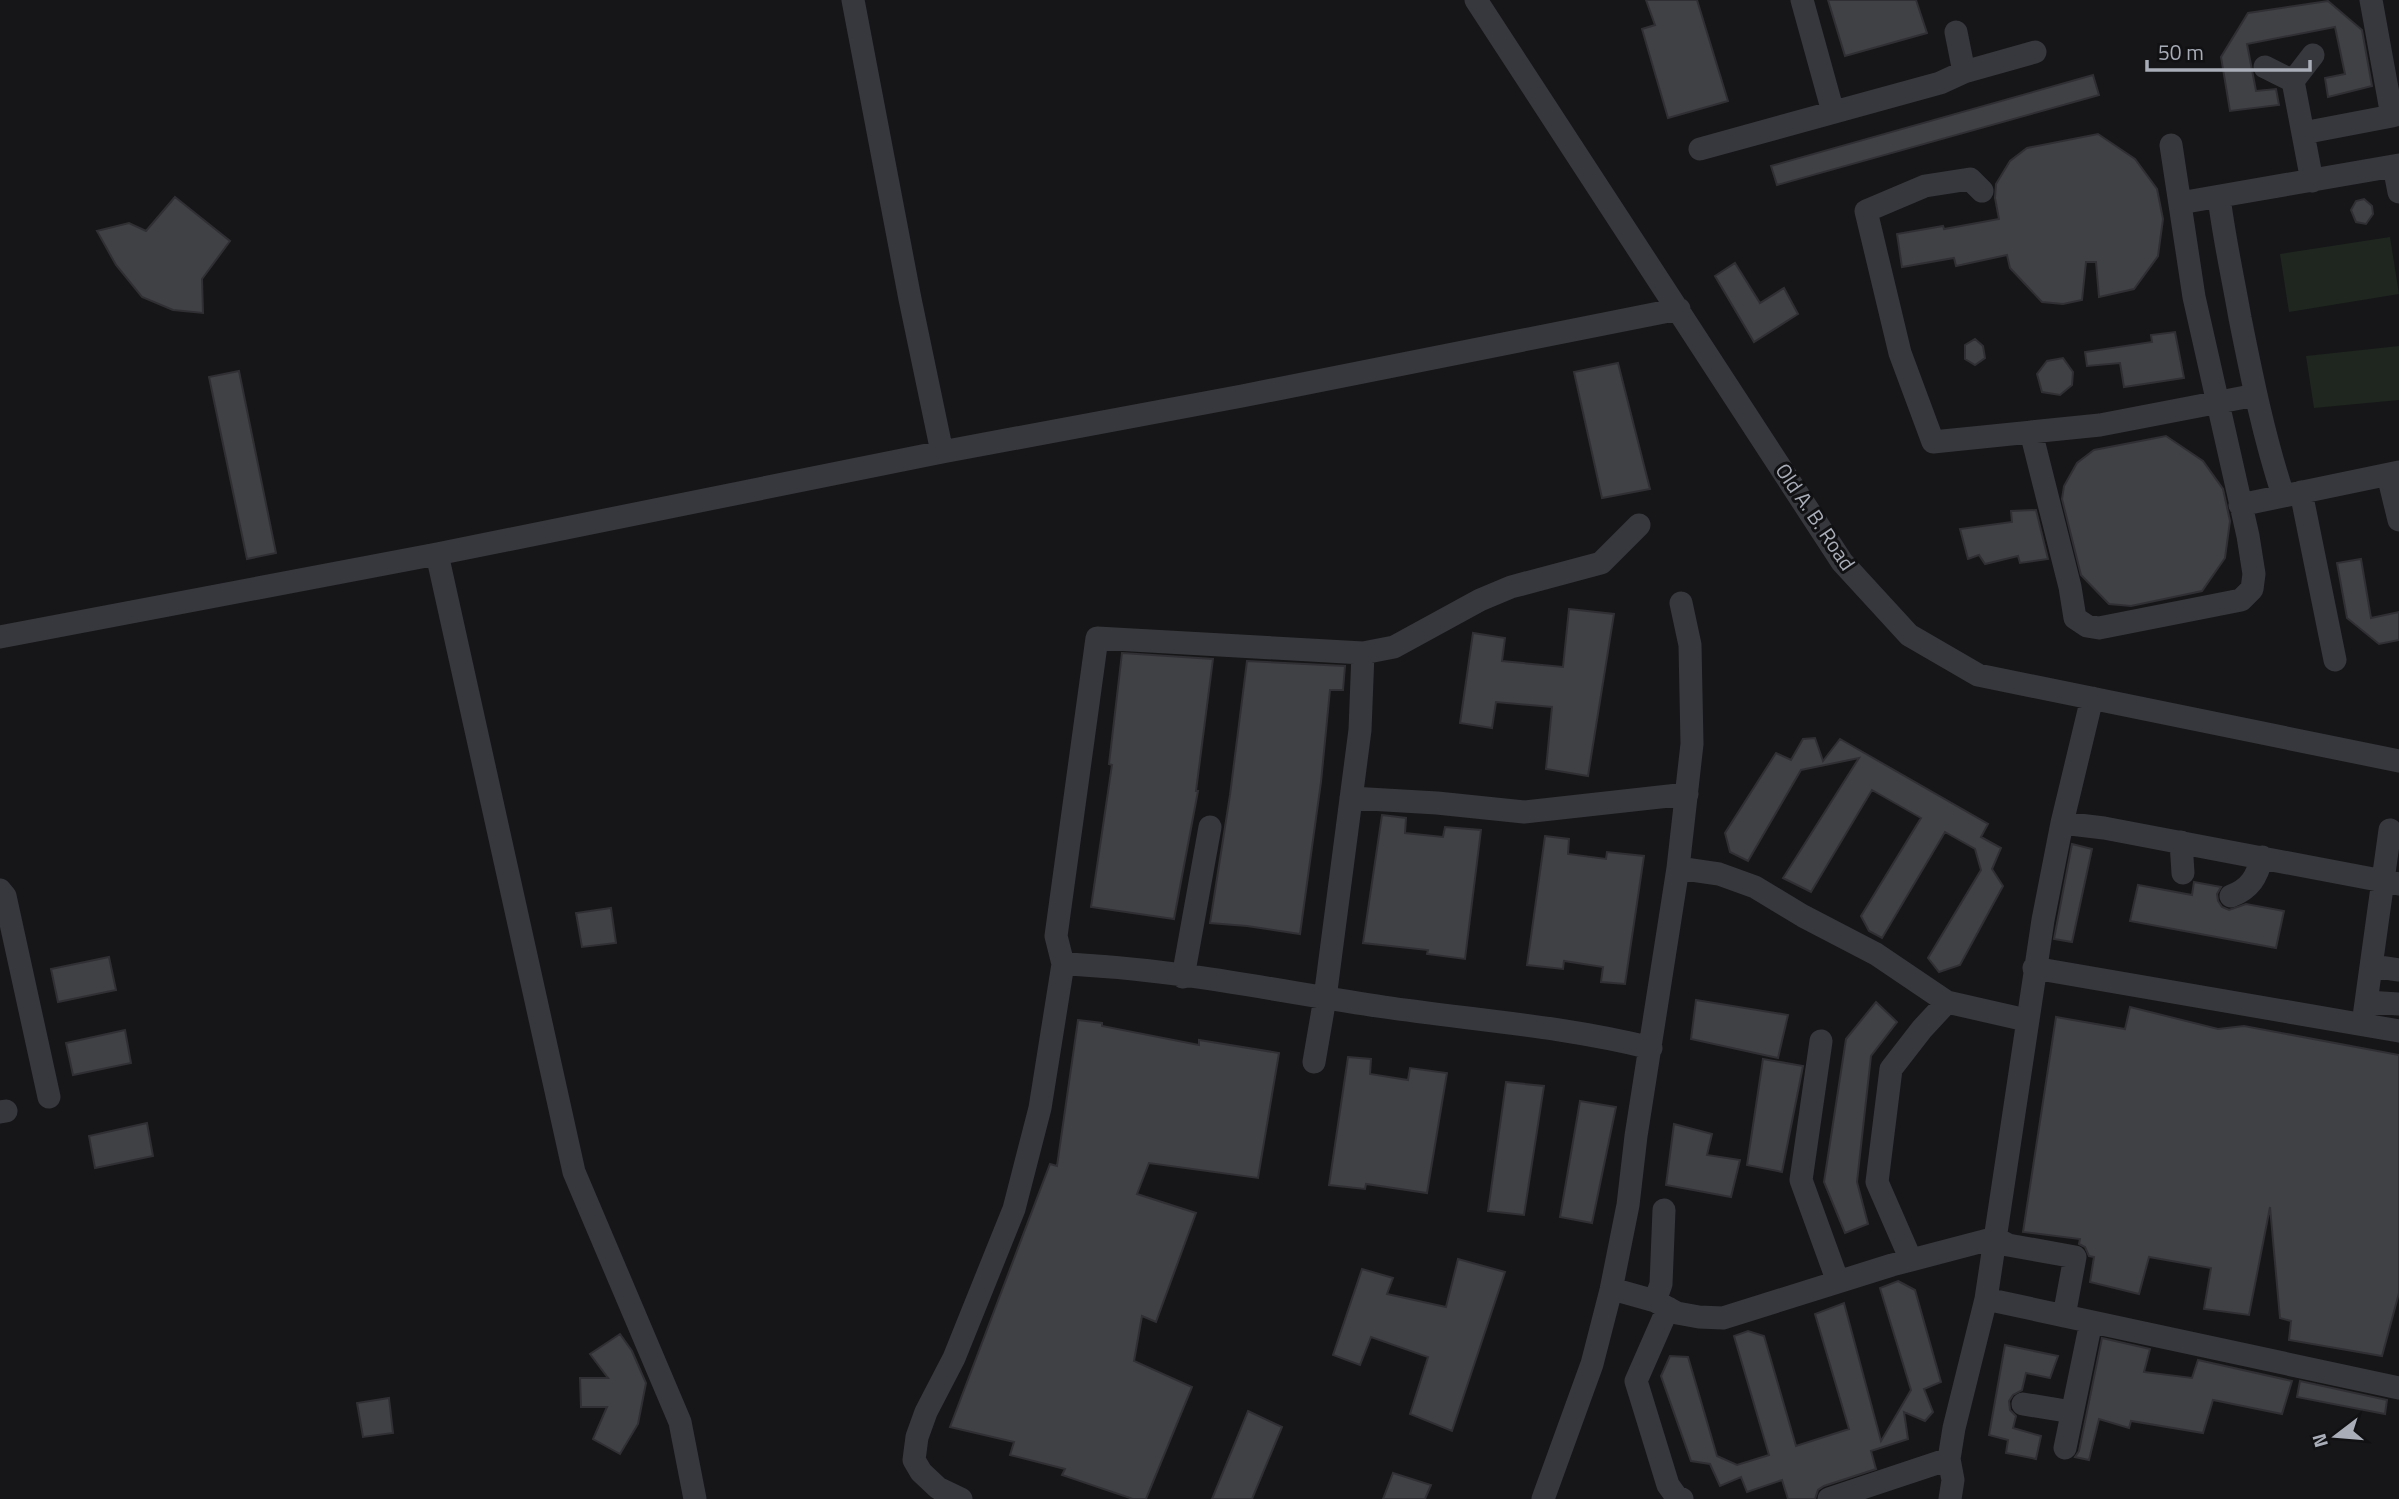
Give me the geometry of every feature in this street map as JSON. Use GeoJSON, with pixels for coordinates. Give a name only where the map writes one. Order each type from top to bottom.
{"type":"FeatureCollection","features":[{"type":"Feature","properties":{"kind":"street"},"geometry":{"type":"LineString","coordinates":[[853,0],[942,452]]}},
{"type":"Feature","properties":{"kind":"street","name":"Old A. B. Road"},"geometry":{"type":"LineString","coordinates":[[1476,0],[1842,562],[1909,635],[1978,675],[2399,761]]}},
{"type":"Feature","properties":{"kind":"street"},"geometry":{"type":"LineString","coordinates":[[1802,0],[1833,112]]}},
{"type":"Feature","properties":{"kind":"street"},"geometry":{"type":"LineString","coordinates":[[2303,133],[2396,115],[2371,0]]}},
{"type":"Feature","properties":{"kind":"street"},"geometry":{"type":"LineString","coordinates":[[1956,32],[1964,72]]}},
{"type":"Feature","properties":{"kind":"street"},"geometry":{"type":"LineString","coordinates":[[1700,149],[1940,83],[1964,72],[2035,52]]}},
{"type":"Feature","properties":{"kind":"street"},"geometry":{"type":"LineString","coordinates":[[2312,181],[2293,81],[2313,55]]}},
{"type":"Feature","properties":{"kind":"street"},"geometry":{"type":"LineString","coordinates":[[2264,67],[2293,81]]}},
{"type":"Feature","properties":{"kind":"street"},"geometry":{"type":"LineString","coordinates":[[2031,432],[2070,587],[2075,618],[2087,626],[2099,628],[2241,600],[2252,589],[2254,574],[2194,298],[2171,145]]}},
{"type":"Feature","properties":{"kind":"street"},"geometry":{"type":"LineString","coordinates":[[2180,203],[2397,166],[2399,192]]}},
{"type":"Feature","properties":{"kind":"street"},"geometry":{"type":"LineString","coordinates":[[1982,191],[1970,179],[1925,186],[1866,211],[1900,353],[1933,442],[2100,425],[2256,395]]}},
{"type":"Feature","properties":{"kind":"street"},"geometry":{"type":"LineString","coordinates":[[2219,197],[2267,445],[2292,494],[2334,660]]}},
{"type":"Feature","properties":{"kind":"street"},"geometry":{"type":"LineString","coordinates":[[0,637],[437,554],[942,452],[1242,396],[1679,309]]}},
{"type":"Feature","properties":{"kind":"street"},"geometry":{"type":"LineString","coordinates":[[2240,505],[2394,473],[2399,520]]}},
{"type":"Feature","properties":{"kind":"street"},"geometry":{"type":"LineString","coordinates":[[961,1499],[938,1488],[921,1472],[914,1460],[917,1437],[926,1412],[959,1346],[1014,1209],[1040,1108],[1063,964],[1056,936],[1097,638],[1363,653],[1394,647],[1480,600],[1511,587],[1601,563],[1639,525]]}},
{"type":"Feature","properties":{"kind":"street"},"geometry":{"type":"LineString","coordinates":[[437,554],[575,1172],[680,1422],[695,1499]]}},
{"type":"Feature","properties":{"kind":"street"},"geometry":{"type":"LineString","coordinates":[[1543,1499],[1592,1364],[1611,1290],[1628,1205],[1636,1136],[1678,869],[1692,744],[1690,645],[1681,603]]}},
{"type":"Feature","properties":{"kind":"street"},"geometry":{"type":"LineString","coordinates":[[1314,1062],[1325,998],[1360,730],[1363,653]]}},
{"type":"Feature","properties":{"kind":"street"},"geometry":{"type":"LineString","coordinates":[[1950,1499],[1953,1480],[1949,1459],[1954,1428],[1986,1299],[2034,968],[2062,823],[2092,698]]}},
{"type":"Feature","properties":{"kind":"street"},"geometry":{"type":"LineString","coordinates":[[1351,799],[1437,803],[1524,812],[1687,794]]}},
{"type":"Feature","properties":{"kind":"street"},"geometry":{"type":"LineString","coordinates":[[2062,823],[2104,828],[2391,882]]}},
{"type":"Feature","properties":{"kind":"street"},"geometry":{"type":"LineString","coordinates":[[1183,977],[1210,827]]}},
{"type":"Feature","properties":{"kind":"street"},"geometry":{"type":"LineString","coordinates":[[2365,1013],[2372,966],[2391,882],[2390,830]]}},
{"type":"Feature","properties":{"kind":"street"},"geometry":{"type":"LineString","coordinates":[[2181,842],[2183,873]]}},
{"type":"Feature","properties":{"kind":"street"},"geometry":{"type":"LineString","coordinates":[[2231,896],[2246,891],[2259,872],[2262,857]]}},
{"type":"Feature","properties":{"kind":"street"},"geometry":{"type":"LineString","coordinates":[[1678,869],[1719,874],[1755,887],[1803,916],[1876,954],[1947,1002],[2026,1020]]}},
{"type":"Feature","properties":{"kind":"street"},"geometry":{"type":"LineString","coordinates":[[0,890],[5,896],[49,1097]]}},
{"type":"Feature","properties":{"kind":"street"},"geometry":{"type":"LineString","coordinates":[[1063,964],[1112,966],[1536,1026],[1609,1037],[1651,1048]]}},
{"type":"Feature","properties":{"kind":"street"},"geometry":{"type":"LineString","coordinates":[[2372,966],[2399,970]]}},
{"type":"Feature","properties":{"kind":"street"},"geometry":{"type":"LineString","coordinates":[[2034,968],[2365,1013],[2399,1031]]}},
{"type":"Feature","properties":{"kind":"street"},"geometry":{"type":"LineString","coordinates":[[1911,1260],[1877,1182],[1891,1069],[1947,1002]]}},
{"type":"Feature","properties":{"kind":"street"},"geometry":{"type":"LineString","coordinates":[[2365,1013],[2399,1004]]}},
{"type":"Feature","properties":{"kind":"street"},"geometry":{"type":"LineString","coordinates":[[1821,1041],[1801,1180],[1838,1282]]}},
{"type":"Feature","properties":{"kind":"street"},"geometry":{"type":"LineString","coordinates":[[1664,1210],[1662,1304],[1636,1381],[1662,1470],[1668,1485],[1676,1496],[1682,1499]]}},
{"type":"Feature","properties":{"kind":"street"},"geometry":{"type":"LineString","coordinates":[[1623,1292],[1662,1304],[1677,1313],[1723,1318],[1911,1260],[1996,1238],[2008,1245],[2075,1257],[2064,1316]]}},
{"type":"Feature","properties":{"kind":"street"},"geometry":{"type":"LineString","coordinates":[[1986,1299],[2399,1388]]}},
{"type":"Feature","properties":{"kind":"street"},"geometry":{"type":"LineString","coordinates":[[2065,1448],[2091,1322]]}},
{"type":"Feature","properties":{"kind":"street"},"geometry":{"type":"LineString","coordinates":[[2022,1404],[2072,1412]]}},
{"type":"Feature","properties":{"kind":"street"},"geometry":{"type":"LineString","coordinates":[[1829,1499],[1949,1459]]}},
{"type":"Feature","properties":{"kind":"shaded area"},"geometry":{"type":"Polygon","coordinates":[[[2390,237],[2399,294],[2289,312],[2280,254],[2390,237]]]}},
{"type":"Feature","properties":{"kind":"shaded area"},"geometry":{"type":"Polygon","coordinates":[[[2399,346],[2399,400],[2314,408],[2306,356],[2399,346]]]}},
{"type":"Feature","properties":{"kind":"building"},"geometry":{"type":"Polygon","coordinates":[[[1646,0],[1697,0],[1728,101],[1668,118],[1642,29],[1655,25],[1646,0]]]}},
{"type":"Feature","properties":{"kind":"building"},"geometry":{"type":"Polygon","coordinates":[[[1828,0],[1916,0],[1927,33],[1845,56],[1828,0]]]}},
{"type":"Feature","properties":{"kind":"building"},"geometry":{"type":"Polygon","coordinates":[[[2328,1],[2362,30],[2372,86],[2328,97],[2325,78],[2345,74],[2335,27],[2247,44],[2256,91],[2276,89],[2279,105],[2230,111],[2221,57],[2248,13],[2328,1]]]}},
{"type":"Feature","properties":{"kind":"building"},"geometry":{"type":"Polygon","coordinates":[[[2093,75],[2099,95],[1777,185],[1771,166],[2093,75]]]}},
{"type":"Feature","properties":{"kind":"building"},"geometry":{"type":"Polygon","coordinates":[[[2098,134],[2135,159],[2157,189],[2163,219],[2158,256],[2134,289],[2099,297],[2096,262],[2086,262],[2082,300],[2063,304],[2042,302],[2010,268],[2007,255],[1956,266],[1954,258],[1902,267],[1897,234],[1999,219],[1995,198],[1996,184],[2010,161],[2027,148],[2098,134]]]}},
{"type":"Feature","properties":{"kind":"building"},"geometry":{"type":"Polygon","coordinates":[[[175,197],[230,241],[202,279],[203,313],[173,310],[142,297],[116,265],[97,231],[129,223],[146,231],[175,197]]]}},
{"type":"Feature","properties":{"kind":"building"},"geometry":{"type":"Polygon","coordinates":[[[2364,199],[2372,206],[2373,214],[2366,224],[2356,222],[2351,210],[2356,201],[2364,199]]]}},
{"type":"Feature","properties":{"kind":"building"},"geometry":{"type":"Polygon","coordinates":[[[1735,263],[1760,303],[1784,288],[1798,314],[1754,342],[1715,276],[1735,263]]]}},
{"type":"Feature","properties":{"kind":"building"},"geometry":{"type":"Polygon","coordinates":[[[2175,332],[2184,378],[2124,387],[2120,363],[2087,366],[2085,352],[2152,342],[2151,335],[2175,332]]]}},
{"type":"Feature","properties":{"kind":"building"},"geometry":{"type":"Polygon","coordinates":[[[1975,339],[1983,346],[1985,358],[1975,365],[1965,359],[1965,345],[1975,339]]]}},
{"type":"Feature","properties":{"kind":"building"},"geometry":{"type":"Polygon","coordinates":[[[2063,358],[2073,372],[2072,385],[2060,395],[2042,392],[2037,374],[2047,361],[2063,358]]]}},
{"type":"Feature","properties":{"kind":"building"},"geometry":{"type":"Polygon","coordinates":[[[1618,363],[1650,489],[1602,498],[1574,372],[1618,363]]]}},
{"type":"Feature","properties":{"kind":"building"},"geometry":{"type":"Polygon","coordinates":[[[239,371],[276,553],[247,559],[209,377],[239,371]]]}},
{"type":"Feature","properties":{"kind":"building"},"geometry":{"type":"Polygon","coordinates":[[[2166,436],[2203,461],[2223,489],[2230,521],[2225,558],[2202,591],[2131,606],[2109,604],[2081,575],[2062,499],[2064,486],[2077,463],[2094,450],[2166,436]]]}},
{"type":"Feature","properties":{"kind":"building"},"geometry":{"type":"Polygon","coordinates":[[[2036,510],[2048,559],[2020,563],[2018,556],[1985,564],[1979,555],[1968,559],[1960,529],[2012,522],[2011,511],[2036,510]]]}},
{"type":"Feature","properties":{"kind":"building"},"geometry":{"type":"Polygon","coordinates":[[[2361,559],[2371,618],[2399,612],[2399,640],[2379,644],[2347,618],[2337,563],[2361,559]]]}},
{"type":"Feature","properties":{"kind":"building"},"geometry":{"type":"Polygon","coordinates":[[[1569,609],[1614,614],[1588,776],[1546,769],[1552,707],[1496,702],[1492,728],[1460,723],[1473,633],[1505,638],[1502,661],[1563,667],[1569,609]]]}},
{"type":"Feature","properties":{"kind":"building"},"geometry":{"type":"Polygon","coordinates":[[[1122,653],[1213,659],[1198,791],[1174,919],[1091,907],[1112,765],[1109,764],[1122,653]]]}},
{"type":"Feature","properties":{"kind":"building"},"geometry":{"type":"Polygon","coordinates":[[[1247,661],[1345,666],[1343,690],[1330,690],[1321,782],[1300,934],[1210,923],[1247,661]]]}},
{"type":"Feature","properties":{"kind":"building"},"geometry":{"type":"Polygon","coordinates":[[[1815,738],[1823,761],[1840,739],[1988,824],[1981,837],[2001,848],[1992,869],[2003,886],[1960,965],[1939,972],[1928,958],[1981,870],[1975,849],[1945,832],[1882,938],[1869,931],[1861,916],[1921,818],[1872,790],[1811,892],[1783,878],[1859,758],[1801,770],[1748,861],[1730,852],[1725,833],[1776,753],[1791,760],[1803,739],[1815,738]]]}},
{"type":"Feature","properties":{"kind":"building"},"geometry":{"type":"Polygon","coordinates":[[[1382,815],[1406,818],[1405,833],[1443,837],[1445,827],[1481,830],[1465,959],[1427,954],[1428,950],[1363,943],[1382,815]]]}},
{"type":"Feature","properties":{"kind":"building"},"geometry":{"type":"Polygon","coordinates":[[[1545,836],[1569,839],[1568,854],[1606,859],[1607,852],[1644,856],[1625,984],[1601,982],[1603,967],[1564,961],[1563,969],[1527,965],[1545,836]]]}},
{"type":"Feature","properties":{"kind":"building"},"geometry":{"type":"Polygon","coordinates":[[[2072,844],[2092,849],[2072,942],[2054,939],[2072,844]]]}},
{"type":"Feature","properties":{"kind":"building"},"geometry":{"type":"Polygon","coordinates":[[[2194,882],[2221,887],[2217,894],[2218,901],[2222,907],[2229,910],[2246,904],[2284,911],[2276,948],[2130,921],[2138,885],[2192,895],[2194,882]]]}},
{"type":"Feature","properties":{"kind":"building"},"geometry":{"type":"Polygon","coordinates":[[[611,908],[616,943],[582,947],[576,913],[611,908]]]}},
{"type":"Feature","properties":{"kind":"building"},"geometry":{"type":"Polygon","coordinates":[[[109,957],[116,990],[58,1002],[51,969],[109,957]]]}},
{"type":"Feature","properties":{"kind":"building"},"geometry":{"type":"Polygon","coordinates":[[[1696,1000],[1788,1015],[1778,1058],[1691,1039],[1696,1000]]]}},
{"type":"Feature","properties":{"kind":"building"},"geometry":{"type":"Polygon","coordinates":[[[1876,1002],[1897,1022],[1871,1056],[1857,1182],[1868,1224],[1845,1233],[1824,1182],[1846,1039],[1876,1002]]]}},
{"type":"Feature","properties":{"kind":"building"},"geometry":{"type":"Polygon","coordinates":[[[2130,1007],[2218,1029],[2244,1026],[2399,1055],[2399,1293],[2382,1356],[2289,1340],[2291,1321],[2280,1318],[2270,1207],[2249,1315],[2204,1309],[2211,1268],[2149,1257],[2139,1294],[2090,1282],[2094,1257],[2089,1256],[2085,1247],[2079,1244],[2080,1239],[2023,1232],[2056,1017],[2125,1029],[2130,1007]]]}},
{"type":"Feature","properties":{"kind":"building"},"geometry":{"type":"Polygon","coordinates":[[[1078,1020],[1199,1045],[1199,1040],[1279,1053],[1258,1178],[1149,1163],[1137,1194],[1196,1213],[1156,1322],[1142,1316],[1134,1361],[1192,1387],[1146,1499],[1133,1499],[1062,1475],[1065,1469],[1010,1455],[1014,1442],[950,1427],[1050,1164],[1057,1166],[1078,1020]]]}},
{"type":"Feature","properties":{"kind":"building"},"geometry":{"type":"Polygon","coordinates":[[[125,1030],[131,1063],[73,1075],[66,1043],[125,1030]]]}},
{"type":"Feature","properties":{"kind":"building"},"geometry":{"type":"Polygon","coordinates":[[[1348,1057],[1371,1059],[1370,1074],[1408,1080],[1410,1068],[1447,1073],[1427,1193],[1366,1184],[1365,1189],[1329,1185],[1348,1057]]]}},
{"type":"Feature","properties":{"kind":"building"},"geometry":{"type":"Polygon","coordinates":[[[1763,1059],[1803,1066],[1782,1172],[1747,1165],[1763,1059]]]}},
{"type":"Feature","properties":{"kind":"building"},"geometry":{"type":"Polygon","coordinates":[[[1506,1082],[1544,1086],[1524,1215],[1488,1211],[1506,1082]]]}},
{"type":"Feature","properties":{"kind":"building"},"geometry":{"type":"Polygon","coordinates":[[[1580,1101],[1616,1107],[1592,1223],[1560,1217],[1580,1101]]]}},
{"type":"Feature","properties":{"kind":"building"},"geometry":{"type":"Polygon","coordinates":[[[147,1123],[153,1156],[95,1168],[89,1136],[147,1123]]]}},
{"type":"Feature","properties":{"kind":"building"},"geometry":{"type":"Polygon","coordinates":[[[1674,1124],[1712,1134],[1707,1155],[1740,1160],[1731,1197],[1666,1185],[1674,1124]]]}},
{"type":"Feature","properties":{"kind":"building"},"geometry":{"type":"Polygon","coordinates":[[[1458,1259],[1505,1272],[1452,1431],[1410,1414],[1428,1357],[1371,1337],[1360,1365],[1333,1355],[1362,1269],[1393,1278],[1387,1294],[1446,1307],[1458,1259]]]}},
{"type":"Feature","properties":{"kind":"building"},"geometry":{"type":"Polygon","coordinates":[[[1898,1281],[1915,1290],[1941,1382],[1924,1389],[1933,1412],[1925,1421],[1904,1412],[1908,1439],[1871,1451],[1876,1469],[1824,1486],[1818,1490],[1815,1499],[1788,1499],[1782,1480],[1747,1492],[1741,1477],[1720,1486],[1710,1464],[1691,1461],[1661,1376],[1670,1356],[1688,1357],[1717,1456],[1737,1465],[1769,1455],[1734,1336],[1748,1331],[1764,1336],[1796,1446],[1849,1429],[1815,1314],[1844,1303],[1881,1441],[1911,1390],[1880,1288],[1898,1281]]]}},
{"type":"Feature","properties":{"kind":"building"},"geometry":{"type":"Polygon","coordinates":[[[620,1334],[632,1351],[646,1383],[638,1424],[620,1454],[593,1439],[607,1407],[581,1407],[580,1378],[608,1378],[590,1354],[620,1334]]]}},
{"type":"Feature","properties":{"kind":"building"},"geometry":{"type":"Polygon","coordinates":[[[2102,1338],[2150,1349],[2144,1372],[2192,1378],[2198,1360],[2292,1381],[2282,1414],[2213,1400],[2203,1433],[2131,1421],[2129,1428],[2099,1419],[2089,1460],[2075,1457],[2079,1451],[2102,1338]]]}},
{"type":"Feature","properties":{"kind":"building"},"geometry":{"type":"Polygon","coordinates":[[[2005,1345],[2058,1356],[2050,1378],[2026,1373],[2022,1390],[2009,1401],[2010,1410],[2016,1416],[2013,1428],[2041,1436],[2036,1459],[2006,1453],[2008,1440],[1989,1435],[2005,1345]]]}},
{"type":"Feature","properties":{"kind":"building"},"geometry":{"type":"Polygon","coordinates":[[[2300,1381],[2387,1400],[2385,1414],[2297,1397],[2300,1381]]]}},
{"type":"Feature","properties":{"kind":"building"},"geometry":{"type":"Polygon","coordinates":[[[389,1398],[393,1433],[363,1437],[357,1403],[389,1398]]]}},
{"type":"Feature","properties":{"kind":"building"},"geometry":{"type":"Polygon","coordinates":[[[1248,1411],[1282,1427],[1252,1499],[1212,1499],[1248,1411]]]}},
{"type":"Feature","properties":{"kind":"building"},"geometry":{"type":"Polygon","coordinates":[[[1393,1473],[1431,1485],[1425,1499],[1383,1499],[1393,1473]]]}}]}
